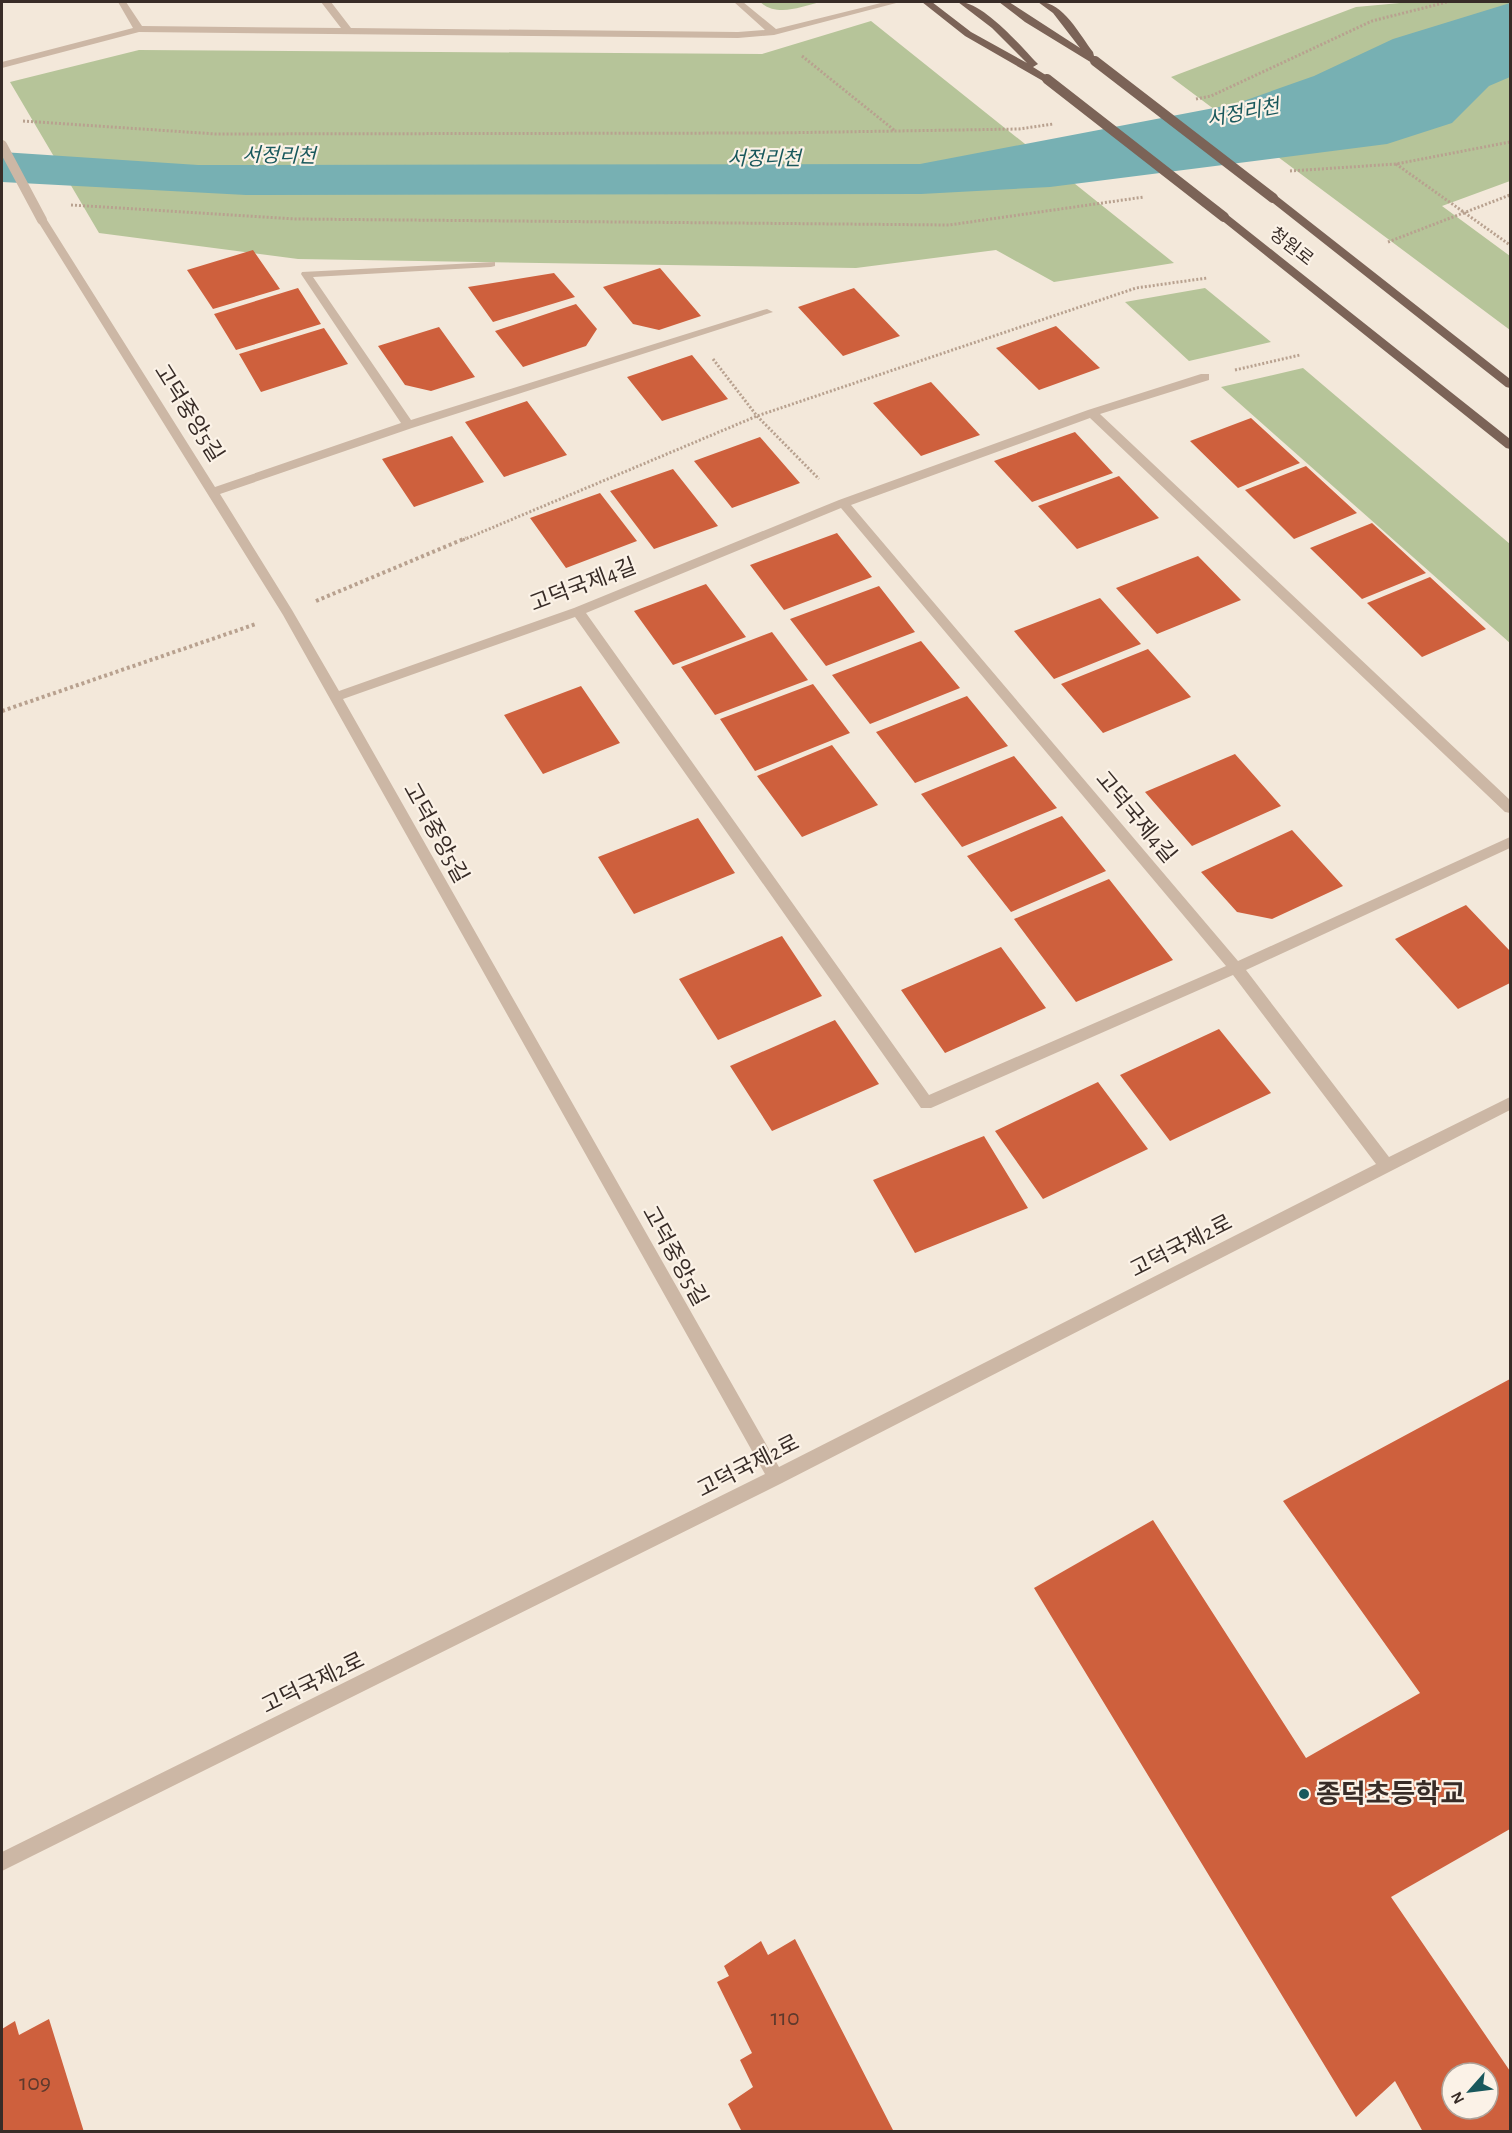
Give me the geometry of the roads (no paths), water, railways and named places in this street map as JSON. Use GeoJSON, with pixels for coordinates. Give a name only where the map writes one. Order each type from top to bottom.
{"type":"FeatureCollection","features":[{"type":"Feature","properties":{"kind":"main road","name":"청원로"},"geometry":{"type":"LineString","coordinates":[[927,2],[968,34],[1047,79]]}},
{"type":"Feature","properties":{"kind":"main road","name":"청원로"},"geometry":{"type":"LineString","coordinates":[[963,2],[995,26],[1047,79],[1510,445]]}},
{"type":"Feature","properties":{"kind":"main road","name":"청원로"},"geometry":{"type":"LineString","coordinates":[[1004,2],[1028,20],[1095,61],[1510,384]]}},
{"type":"Feature","properties":{"kind":"main road","name":"청원로"},"geometry":{"type":"LineString","coordinates":[[1043,2],[1056,11],[1095,61]]}},
{"type":"Feature","properties":{"kind":"street"},"geometry":{"type":"LineString","coordinates":[[122,2],[139,29]]}},
{"type":"Feature","properties":{"kind":"street"},"geometry":{"type":"LineString","coordinates":[[326,2],[347,30]]}},
{"type":"Feature","properties":{"kind":"street"},"geometry":{"type":"LineString","coordinates":[[738,2],[774,32]]}},
{"type":"Feature","properties":{"kind":"street"},"geometry":{"type":"LineString","coordinates":[[2,65],[139,29],[738,35],[774,32],[895,2]]}},
{"type":"Feature","properties":{"kind":"street","name":"고덕중앙5길"},"geometry":{"type":"LineString","coordinates":[[2,145],[42,220],[288,613],[776,1477]]}},
{"type":"Feature","properties":{"kind":"street"},"geometry":{"type":"LineString","coordinates":[[408,425],[306,274],[491,264]]}},
{"type":"Feature","properties":{"kind":"street"},"geometry":{"type":"LineString","coordinates":[[214,492],[408,425],[767,312]]}},
{"type":"Feature","properties":{"kind":"street","name":"고덕국제4길"},"geometry":{"type":"LineString","coordinates":[[336,697],[578,611],[843,503],[1092,413],[1205,377]]}},
{"type":"Feature","properties":{"kind":"street"},"geometry":{"type":"LineString","coordinates":[[1092,413],[1510,808]]}},
{"type":"Feature","properties":{"kind":"street","name":"고덕국제4길"},"geometry":{"type":"LineString","coordinates":[[843,503],[1236,968],[1388,1167]]}},
{"type":"Feature","properties":{"kind":"street"},"geometry":{"type":"LineString","coordinates":[[578,611],[926,1104],[1236,968],[1510,842]]}},
{"type":"Feature","properties":{"kind":"street","name":"고덕국제2로"},"geometry":{"type":"LineString","coordinates":[[2,1862],[776,1477],[1510,1103]]}},
{"type":"Feature","properties":{"kind":"water","name":"서정리천"},"geometry":{"type":"Polygon","coordinates":[[[1510,3],[1510,77],[1489,86],[1452,123],[1387,144],[1050,187],[921,194],[246,195],[2,182],[2,152],[198,165],[920,164],[1235,104],[1314,76],[1393,39],[1510,3]]]}},
{"type":"Feature","properties":{"kind":"place","name":"종덕초등학교"},"geometry":{"type":"Point","coordinates":[1304,1794]}}]}
